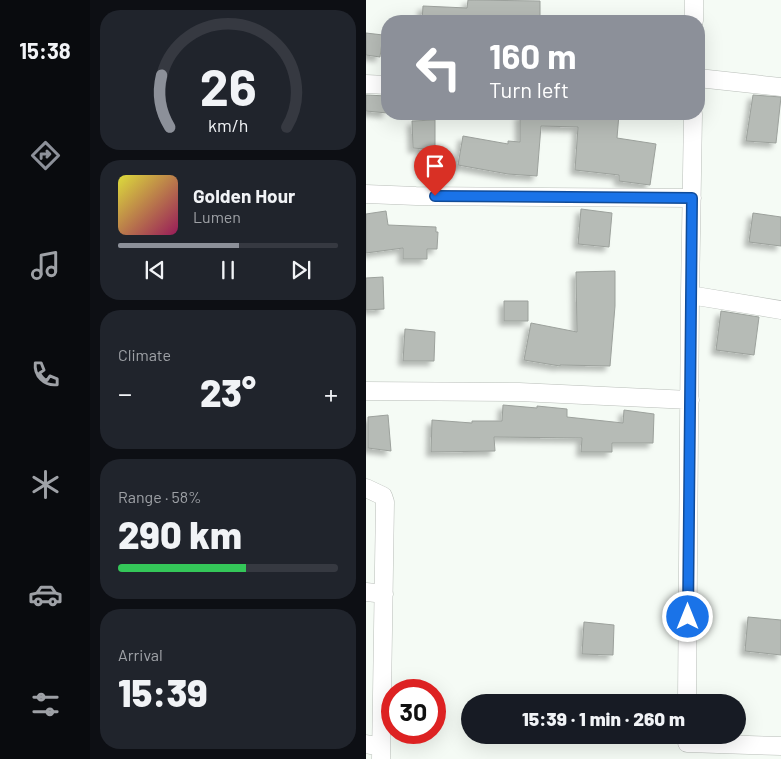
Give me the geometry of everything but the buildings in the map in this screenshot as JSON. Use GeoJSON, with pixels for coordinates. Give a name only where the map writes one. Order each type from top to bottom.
{"type":"FeatureCollection","features":[{"type":"Feature","properties":{"kind":"street"},"geometry":{"type":"LineString","coordinates":[[694,0],[694,15]]}},
{"type":"Feature","properties":{"kind":"street"},"geometry":{"type":"LineString","coordinates":[[705,79],[781,87]]}},
{"type":"Feature","properties":{"kind":"street"},"geometry":{"type":"LineString","coordinates":[[366,84],[381,84]]}},
{"type":"Feature","properties":{"kind":"street"},"geometry":{"type":"LineString","coordinates":[[687,694],[693,120]]}},
{"type":"Feature","properties":{"kind":"street"},"geometry":{"type":"LineString","coordinates":[[366,194],[692,198]]}},
{"type":"Feature","properties":{"kind":"street"},"geometry":{"type":"LineString","coordinates":[[690,295],[781,310]]}},
{"type":"Feature","properties":{"kind":"street"},"geometry":{"type":"LineString","coordinates":[[366,391],[519,392],[690,400]]}},
{"type":"Feature","properties":{"kind":"street"},"geometry":{"type":"LineString","coordinates":[[366,488],[383,496],[385,502],[375,593],[376,750]]}},
{"type":"Feature","properties":{"kind":"street"},"geometry":{"type":"LineString","coordinates":[[686,746],[781,746]]}},
{"type":"Feature","properties":{"kind":"route"},"geometry":{"type":"LineString","coordinates":[[435,196],[692,198],[688,617]]}}]}
